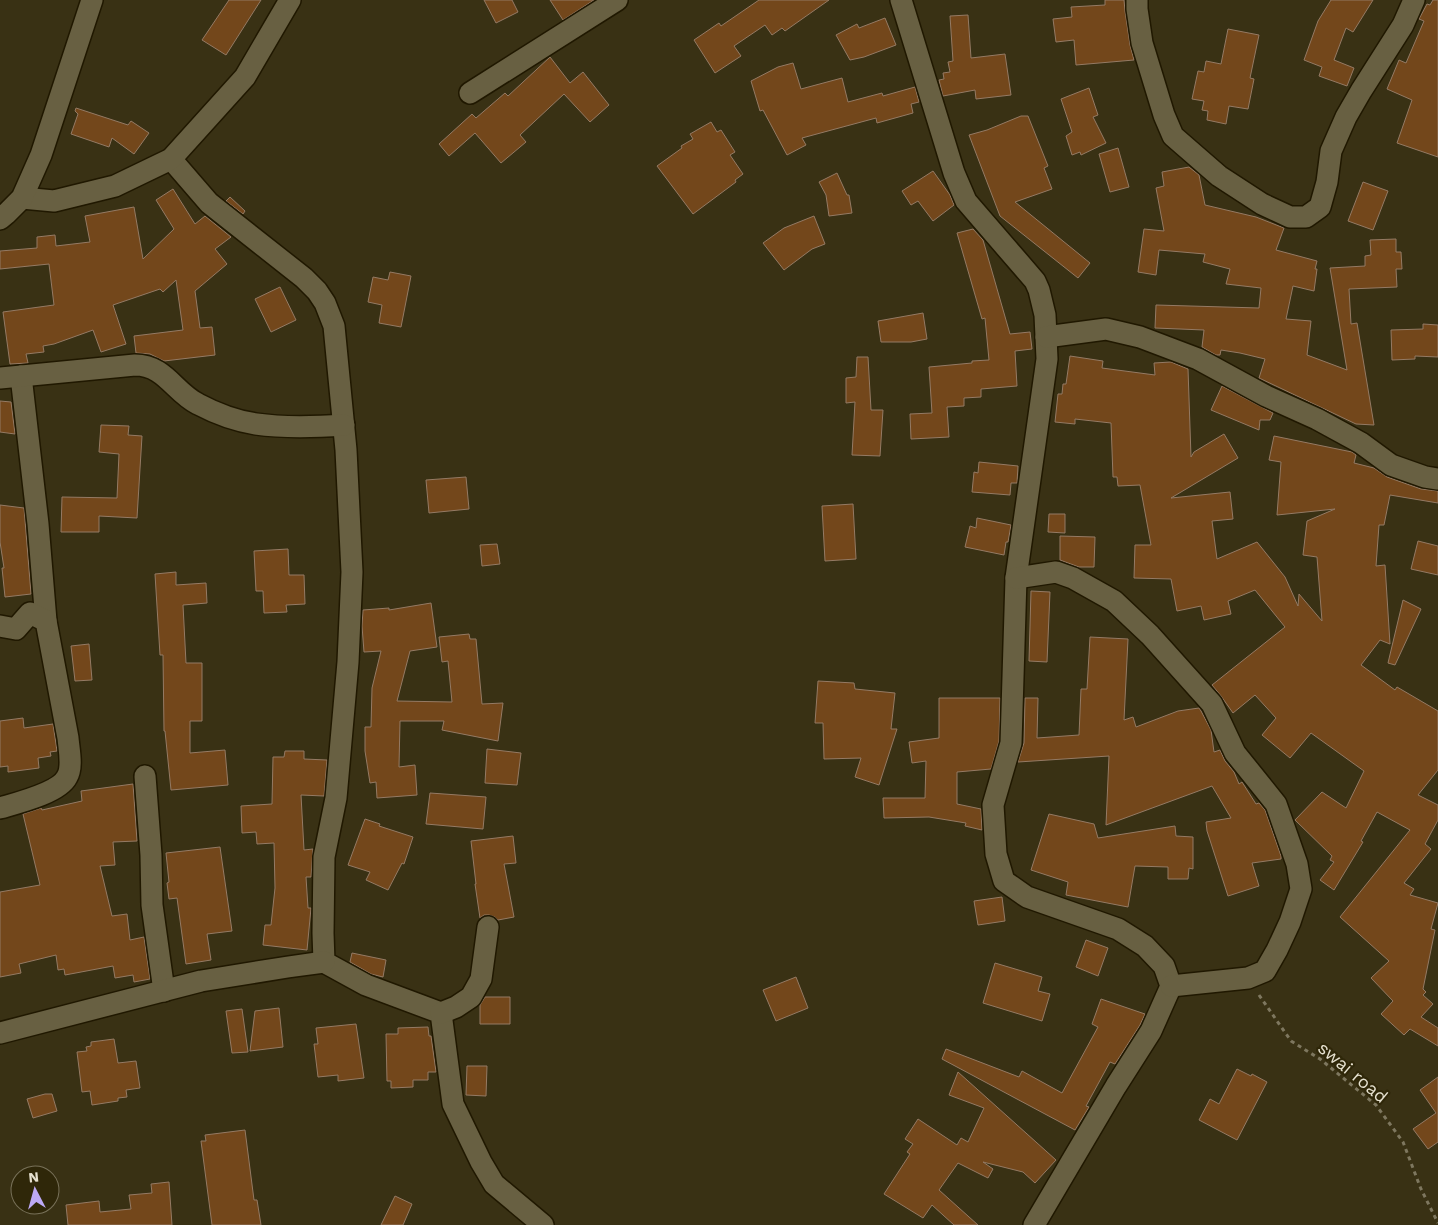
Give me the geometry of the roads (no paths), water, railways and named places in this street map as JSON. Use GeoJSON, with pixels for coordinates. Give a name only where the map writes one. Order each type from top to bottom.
{"type":"FeatureCollection","features":[{"type":"Feature","properties":{"kind":"street"},"geometry":{"type":"LineString","coordinates":[[0,219],[22,198],[41,155],[92,0]]}},
{"type":"Feature","properties":{"kind":"street"},"geometry":{"type":"LineString","coordinates":[[22,198],[54,201],[115,186],[171,159],[244,77],[290,0]]}},
{"type":"Feature","properties":{"kind":"street"},"geometry":{"type":"LineString","coordinates":[[470,92],[617,0]]}},
{"type":"Feature","properties":{"kind":"street"},"geometry":{"type":"LineString","coordinates":[[901,0],[954,173],[963,195],[966,201],[1035,281],[1045,315],[1047,359],[1016,578],[1011,743],[993,805],[996,854],[1004,881],[1027,897],[1118,929],[1145,946],[1164,966],[1171,986],[1151,1031],[1116,1086],[1034,1225]]}},
{"type":"Feature","properties":{"kind":"street"},"geometry":{"type":"LineString","coordinates":[[1138,0],[1137,9],[1142,44],[1164,115],[1173,136],[1218,176],[1262,204],[1290,217],[1306,217],[1320,207],[1327,182],[1331,151],[1346,117],[1402,25],[1414,0]]}},
{"type":"Feature","properties":{"kind":"street"},"geometry":{"type":"LineString","coordinates":[[171,159],[208,203],[304,278],[317,291],[326,302],[334,326],[346,450],[352,572],[348,662],[336,798],[324,857],[324,962]]}},
{"type":"Feature","properties":{"kind":"street"},"geometry":{"type":"LineString","coordinates":[[1046,337],[1106,329],[1140,337],[1198,359],[1266,396],[1360,443],[1391,465],[1425,477],[1438,479]]}},
{"type":"Feature","properties":{"kind":"street"},"geometry":{"type":"LineString","coordinates":[[0,378],[135,365],[145,366],[151,367],[162,375],[188,399],[241,421],[256,424],[312,427],[344,425]]}},
{"type":"Feature","properties":{"kind":"street"},"geometry":{"type":"LineString","coordinates":[[0,808],[35,798],[51,791],[66,780],[69,757],[68,738],[46,621],[22,376]]}},
{"type":"Feature","properties":{"kind":"street"},"geometry":{"type":"LineString","coordinates":[[1016,578],[1056,572],[1073,578],[1114,601],[1150,635],[1212,704],[1235,753],[1276,804],[1297,864],[1301,889],[1290,922],[1265,971],[1248,978],[1171,986]]}},
{"type":"Feature","properties":{"kind":"street"},"geometry":{"type":"LineString","coordinates":[[0,626],[16,629],[30,614],[46,621]]}},
{"type":"Feature","properties":{"kind":"street"},"geometry":{"type":"LineString","coordinates":[[145,776],[151,855],[152,905],[164,990]]}},
{"type":"Feature","properties":{"kind":"street"},"geometry":{"type":"LineString","coordinates":[[0,1033],[201,981],[324,962],[366,986],[441,1013],[456,1007],[470,997],[481,979],[488,927]]}},
{"type":"Feature","properties":{"kind":"street"},"geometry":{"type":"LineString","coordinates":[[441,1013],[453,1104],[481,1162],[494,1184],[543,1225]]}}]}
